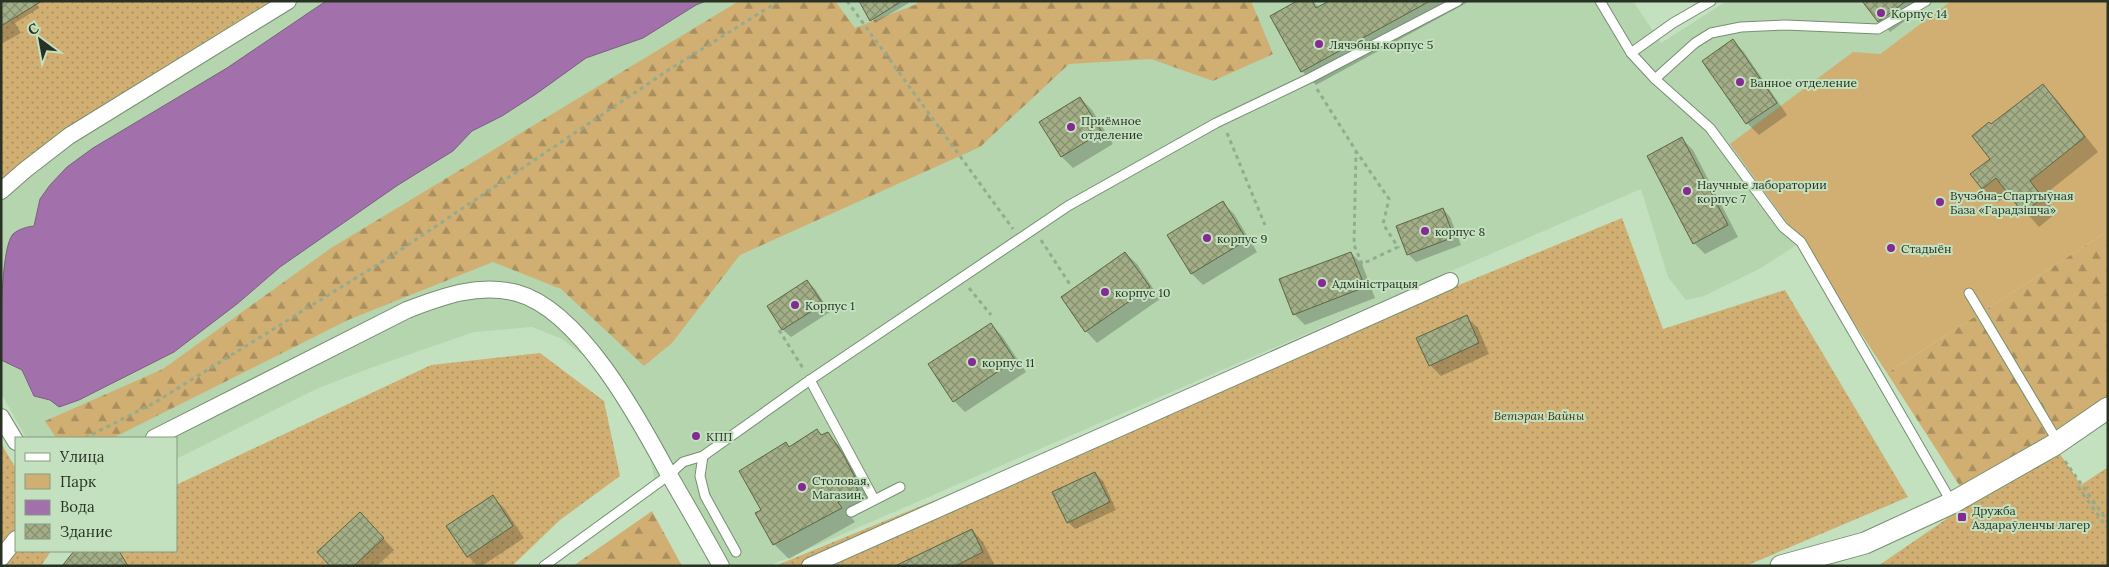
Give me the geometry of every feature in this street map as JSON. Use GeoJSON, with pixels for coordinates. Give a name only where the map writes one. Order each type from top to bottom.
{"type":"FeatureCollection","features":[{"type":"Feature","properties":{"kind":"street"},"geometry":{"type":"LineString","coordinates":[[1,191],[24,170],[69,136],[288,1]]}},
{"type":"Feature","properties":{"kind":"street"},"geometry":{"type":"LineString","coordinates":[[810,566],[1450,281]]}},
{"type":"Feature","properties":{"kind":"street"},"geometry":{"type":"LineString","coordinates":[[156,437],[407,310],[455,293],[477,289],[497,289],[534,300],[550,310],[584,343],[609,374],[630,406],[720,566]]}},
{"type":"Feature","properties":{"kind":"street"},"geometry":{"type":"LineString","coordinates":[[1781,566],[1865,543],[1952,503],[2056,443],[2108,408]]}},
{"type":"Feature","properties":{"kind":"street"},"geometry":{"type":"LineString","coordinates":[[1,417],[15,440]]}},
{"type":"Feature","properties":{"kind":"street"},"geometry":{"type":"LineString","coordinates":[[1,558],[15,540]]}},
{"type":"Feature","properties":{"kind":"lane"},"geometry":{"type":"LineString","coordinates":[[544,566],[669,475],[683,462],[703,456],[810,380],[1068,206],[1222,121],[1310,78],[1458,1]]}},
{"type":"Feature","properties":{"kind":"lane"},"geometry":{"type":"LineString","coordinates":[[1600,1],[1631,53],[1655,79],[1710,128],[1783,227],[1801,242],[1952,503]]}},
{"type":"Feature","properties":{"kind":"lane"},"geometry":{"type":"LineString","coordinates":[[1631,53],[1673,23],[1711,1]]}},
{"type":"Feature","properties":{"kind":"lane"},"geometry":{"type":"LineString","coordinates":[[1655,79],[1695,43],[1711,33],[1741,27],[1786,25],[1878,29],[1926,1]]}},
{"type":"Feature","properties":{"kind":"lane"},"geometry":{"type":"LineString","coordinates":[[1969,293],[2056,443]]}},
{"type":"Feature","properties":{"kind":"lane"},"geometry":{"type":"LineString","coordinates":[[810,380],[874,499]]}},
{"type":"Feature","properties":{"kind":"lane"},"geometry":{"type":"LineString","coordinates":[[703,456],[700,476],[705,496],[736,552]]}},
{"type":"Feature","properties":{"kind":"lane"},"geometry":{"type":"LineString","coordinates":[[851,512],[900,487]]}},
{"type":"Feature","properties":{"kind":"path"},"geometry":{"type":"LineString","coordinates":[[87,437],[154,403],[393,255],[670,69],[779,1]]}},
{"type":"Feature","properties":{"kind":"path"},"geometry":{"type":"LineString","coordinates":[[847,1],[1020,237]]}},
{"type":"Feature","properties":{"kind":"path"},"geometry":{"type":"LineString","coordinates":[[1310,78],[1356,151],[1390,199],[1383,224],[1398,246],[1362,264],[1354,245],[1356,151]]}},
{"type":"Feature","properties":{"kind":"path"},"geometry":{"type":"LineString","coordinates":[[1222,121],[1265,225]]}},
{"type":"Feature","properties":{"kind":"path"},"geometry":{"type":"LineString","coordinates":[[1034,229],[1071,286]]}},
{"type":"Feature","properties":{"kind":"path"},"geometry":{"type":"LineString","coordinates":[[960,278],[991,315]]}},
{"type":"Feature","properties":{"kind":"path"},"geometry":{"type":"LineString","coordinates":[[779,330],[810,380]]}},
{"type":"Feature","properties":{"kind":"path"},"geometry":{"type":"LineString","coordinates":[[2056,443],[2108,522]]}},
{"type":"Feature","properties":{"kind":"path"},"geometry":{"type":"LineString","coordinates":[[2078,487],[2108,529]]}},
{"type":"Feature","properties":{"kind":"shaded area"},"geometry":{"type":"Polygon","coordinates":[[[273,1],[1633,1],[1661,43],[1727,1],[1951,1],[1880,54],[1731,144],[1801,242],[1761,268],[1704,296],[1686,300],[1668,277],[1641,189],[769,566],[728,565],[682,487],[656,485],[650,458],[632,423],[599,368],[562,339],[532,327],[474,332],[373,367],[316,389],[178,458],[178,437],[25,437],[1,393],[1,193],[273,1]]]}},
{"type":"Feature","properties":{"kind":"green space"},"geometry":{"type":"Polygon","coordinates":[[[1,1],[273,1],[1,193],[1,1]]]}},
{"type":"Feature","properties":{"kind":"green space"},"geometry":{"type":"Polygon","coordinates":[[[739,1],[835,1],[855,28],[917,4],[917,1],[1251,1],[1273,54],[1213,81],[1151,59],[1069,64],[980,147],[740,255],[672,343],[644,366],[561,289],[493,262],[348,320],[115,437],[55,437],[45,421],[163,369],[331,248],[739,1]]]}},
{"type":"Feature","properties":{"kind":"green space","name":"Вучэбна-Спартыўная База «Гарадзішча»"},"geometry":{"type":"Polygon","coordinates":[[[1951,1],[2108,1],[2108,231],[1887,373],[1801,242],[1730,144],[1853,52],[1880,54],[1951,1]]]}},
{"type":"Feature","properties":{"kind":"green space","name":"Ветэран Вайны"},"geometry":{"type":"Polygon","coordinates":[[[1622,218],[1663,329],[1785,290],[1908,497],[1746,566],[775,566],[1622,218]]]}},
{"type":"Feature","properties":{"kind":"green space"},"geometry":{"type":"Polygon","coordinates":[[[2108,231],[2108,414],[1972,505],[1887,373],[2108,231]]]}},
{"type":"Feature","properties":{"kind":"green space"},"geometry":{"type":"Polygon","coordinates":[[[540,353],[604,401],[620,476],[560,520],[512,566],[81,566],[93,552],[178,552],[178,484],[431,365],[540,353]]]}},
{"type":"Feature","properties":{"kind":"green space"},"geometry":{"type":"Polygon","coordinates":[[[1,443],[15,467],[15,552],[50,552],[41,566],[1,566],[1,443]]]}},
{"type":"Feature","properties":{"kind":"green space"},"geometry":{"type":"Polygon","coordinates":[[[2054,445],[2081,485],[2108,467],[2108,566],[1878,566],[2054,445]]]}},
{"type":"Feature","properties":{"kind":"green space"},"geometry":{"type":"Polygon","coordinates":[[[652,511],[682,566],[573,566],[652,511]]]}},
{"type":"Feature","properties":{"kind":"water"},"geometry":{"type":"Polygon","coordinates":[[[326,1],[706,1],[696,5],[643,38],[586,58],[502,116],[472,131],[453,151],[398,185],[280,267],[237,304],[174,352],[79,400],[59,407],[50,400],[34,396],[22,370],[1,360],[3,274],[9,243],[13,234],[23,228],[34,226],[40,199],[67,167],[93,148],[227,68],[326,1]]]}},
{"type":"Feature","properties":{"kind":"building"},"geometry":{"type":"Polygon","coordinates":[[[1,1],[42,1],[1,26],[1,1]]]}},
{"type":"Feature","properties":{"kind":"building"},"geometry":{"type":"Polygon","coordinates":[[[859,1],[902,1],[870,21],[859,1]]]}},
{"type":"Feature","properties":{"kind":"building","name":"Лячэбны корпус 5"},"geometry":{"type":"Polygon","coordinates":[[[1297,1],[1312,1],[1316,8],[1329,1],[1430,1],[1301,72],[1270,16],[1297,1]]]}},
{"type":"Feature","properties":{"kind":"building","name":"Корпус 14"},"geometry":{"type":"Polygon","coordinates":[[[1862,1],[1906,1],[1878,22],[1862,1]]]}},
{"type":"Feature","properties":{"kind":"building","name":"Ванное отделение"},"geometry":{"type":"Polygon","coordinates":[[[1733,39],[1777,103],[1746,124],[1702,61],[1733,39]]]}},
{"type":"Feature","properties":{"kind":"building"},"geometry":{"type":"Polygon","coordinates":[[[2043,84],[2085,137],[2030,181],[2043,198],[2023,213],[1996,178],[1982,189],[1970,174],[1990,159],[1972,136],[1989,122],[1991,124],[2043,84]]]}},
{"type":"Feature","properties":{"kind":"building","name":"Приёмное отделение"},"geometry":{"type":"Polygon","coordinates":[[[1080,97],[1102,132],[1061,157],[1039,122],[1080,97]]]}},
{"type":"Feature","properties":{"kind":"building","name":"Научные лаборатории корпус 7"},"geometry":{"type":"Polygon","coordinates":[[[1682,137],[1728,225],[1693,244],[1647,156],[1682,137]]]}},
{"type":"Feature","properties":{"kind":"building","name":"корпус 9"},"geometry":{"type":"Polygon","coordinates":[[[1223,201],[1247,240],[1191,274],[1167,235],[1223,201]]]}},
{"type":"Feature","properties":{"kind":"building","name":"корпус 8"},"geometry":{"type":"Polygon","coordinates":[[[1443,208],[1454,237],[1407,255],[1396,226],[1443,208]]]}},
{"type":"Feature","properties":{"kind":"building","name":"корпус 10"},"geometry":{"type":"Polygon","coordinates":[[[1125,252],[1150,287],[1085,332],[1061,297],[1125,252]]]}},
{"type":"Feature","properties":{"kind":"building","name":"Адміністрацыя"},"geometry":{"type":"Polygon","coordinates":[[[1351,252],[1365,287],[1293,315],[1279,279],[1351,252]]]}},
{"type":"Feature","properties":{"kind":"building","name":"Корпус 1"},"geometry":{"type":"Polygon","coordinates":[[[807,280],[823,304],[782,330],[767,306],[807,280]]]}},
{"type":"Feature","properties":{"kind":"building"},"geometry":{"type":"Polygon","coordinates":[[[1467,315],[1479,343],[1429,366],[1416,338],[1467,315]]]}},
{"type":"Feature","properties":{"kind":"building","name":"корпус 11"},"geometry":{"type":"Polygon","coordinates":[[[991,323],[1015,360],[953,402],[928,364],[991,323]]]}},
{"type":"Feature","properties":{"kind":"building","name":"Столовая, Магазин."},"geometry":{"type":"Polygon","coordinates":[[[817,429],[821,435],[828,432],[844,456],[857,481],[854,483],[858,490],[838,502],[842,508],[773,545],[755,513],[761,510],[739,471],[786,442],[789,447],[817,429]]]}},
{"type":"Feature","properties":{"kind":"building"},"geometry":{"type":"Polygon","coordinates":[[[1095,472],[1110,502],[1067,523],[1052,492],[1095,472]]]}},
{"type":"Feature","properties":{"kind":"building"},"geometry":{"type":"Polygon","coordinates":[[[493,495],[513,526],[467,557],[446,526],[493,495]]]}},
{"type":"Feature","properties":{"kind":"building"},"geometry":{"type":"Polygon","coordinates":[[[360,512],[384,538],[354,566],[330,566],[317,552],[360,512]]]}},
{"type":"Feature","properties":{"kind":"building"},"geometry":{"type":"Polygon","coordinates":[[[972,529],[983,552],[955,566],[895,566],[972,529]]]}},
{"type":"Feature","properties":{"kind":"building"},"geometry":{"type":"Polygon","coordinates":[[[73,552],[120,552],[128,566],[62,566],[73,552]]]}},
{"type":"Feature","properties":{"kind":"place","name":"Корпус 14"},"geometry":{"type":"Point","coordinates":[1881,13]}},
{"type":"Feature","properties":{"kind":"place","name":"Лячэбны корпус 5"},"geometry":{"type":"Point","coordinates":[1319,44]}},
{"type":"Feature","properties":{"kind":"place","name":"Ванное отделение"},"geometry":{"type":"Point","coordinates":[1740,82]}},
{"type":"Feature","properties":{"kind":"place","name":"Приёмное отделение"},"geometry":{"type":"Point","coordinates":[1071,127]}},
{"type":"Feature","properties":{"kind":"place","name":"Научные лаборатории корпус 7"},"geometry":{"type":"Point","coordinates":[1687,191]}},
{"type":"Feature","properties":{"kind":"place","name":"Вучэбна-Спартыўная База «Гарадзішча»"},"geometry":{"type":"Point","coordinates":[1940,202]}},
{"type":"Feature","properties":{"kind":"place","name":"корпус 8"},"geometry":{"type":"Point","coordinates":[1425,231]}},
{"type":"Feature","properties":{"kind":"place","name":"корпус 9"},"geometry":{"type":"Point","coordinates":[1207,238]}},
{"type":"Feature","properties":{"kind":"place","name":"Стадыён"},"geometry":{"type":"Point","coordinates":[1891,248]}},
{"type":"Feature","properties":{"kind":"place","name":"Адміністрацыя"},"geometry":{"type":"Point","coordinates":[1322,283]}},
{"type":"Feature","properties":{"kind":"place","name":"корпус 10"},"geometry":{"type":"Point","coordinates":[1105,292]}},
{"type":"Feature","properties":{"kind":"place","name":"Корпус 1"},"geometry":{"type":"Point","coordinates":[795,305]}},
{"type":"Feature","properties":{"kind":"place","name":"корпус 11"},"geometry":{"type":"Point","coordinates":[972,362]}},
{"type":"Feature","properties":{"kind":"place","name":"КПП"},"geometry":{"type":"Point","coordinates":[696,436]}},
{"type":"Feature","properties":{"kind":"place","name":"Столовая, Магазин."},"geometry":{"type":"Point","coordinates":[802,487]}},
{"type":"Feature","properties":{"kind":"place","name":"Дружба Аздараўленчы лагер"},"geometry":{"type":"Point","coordinates":[1962,517]}}]}
